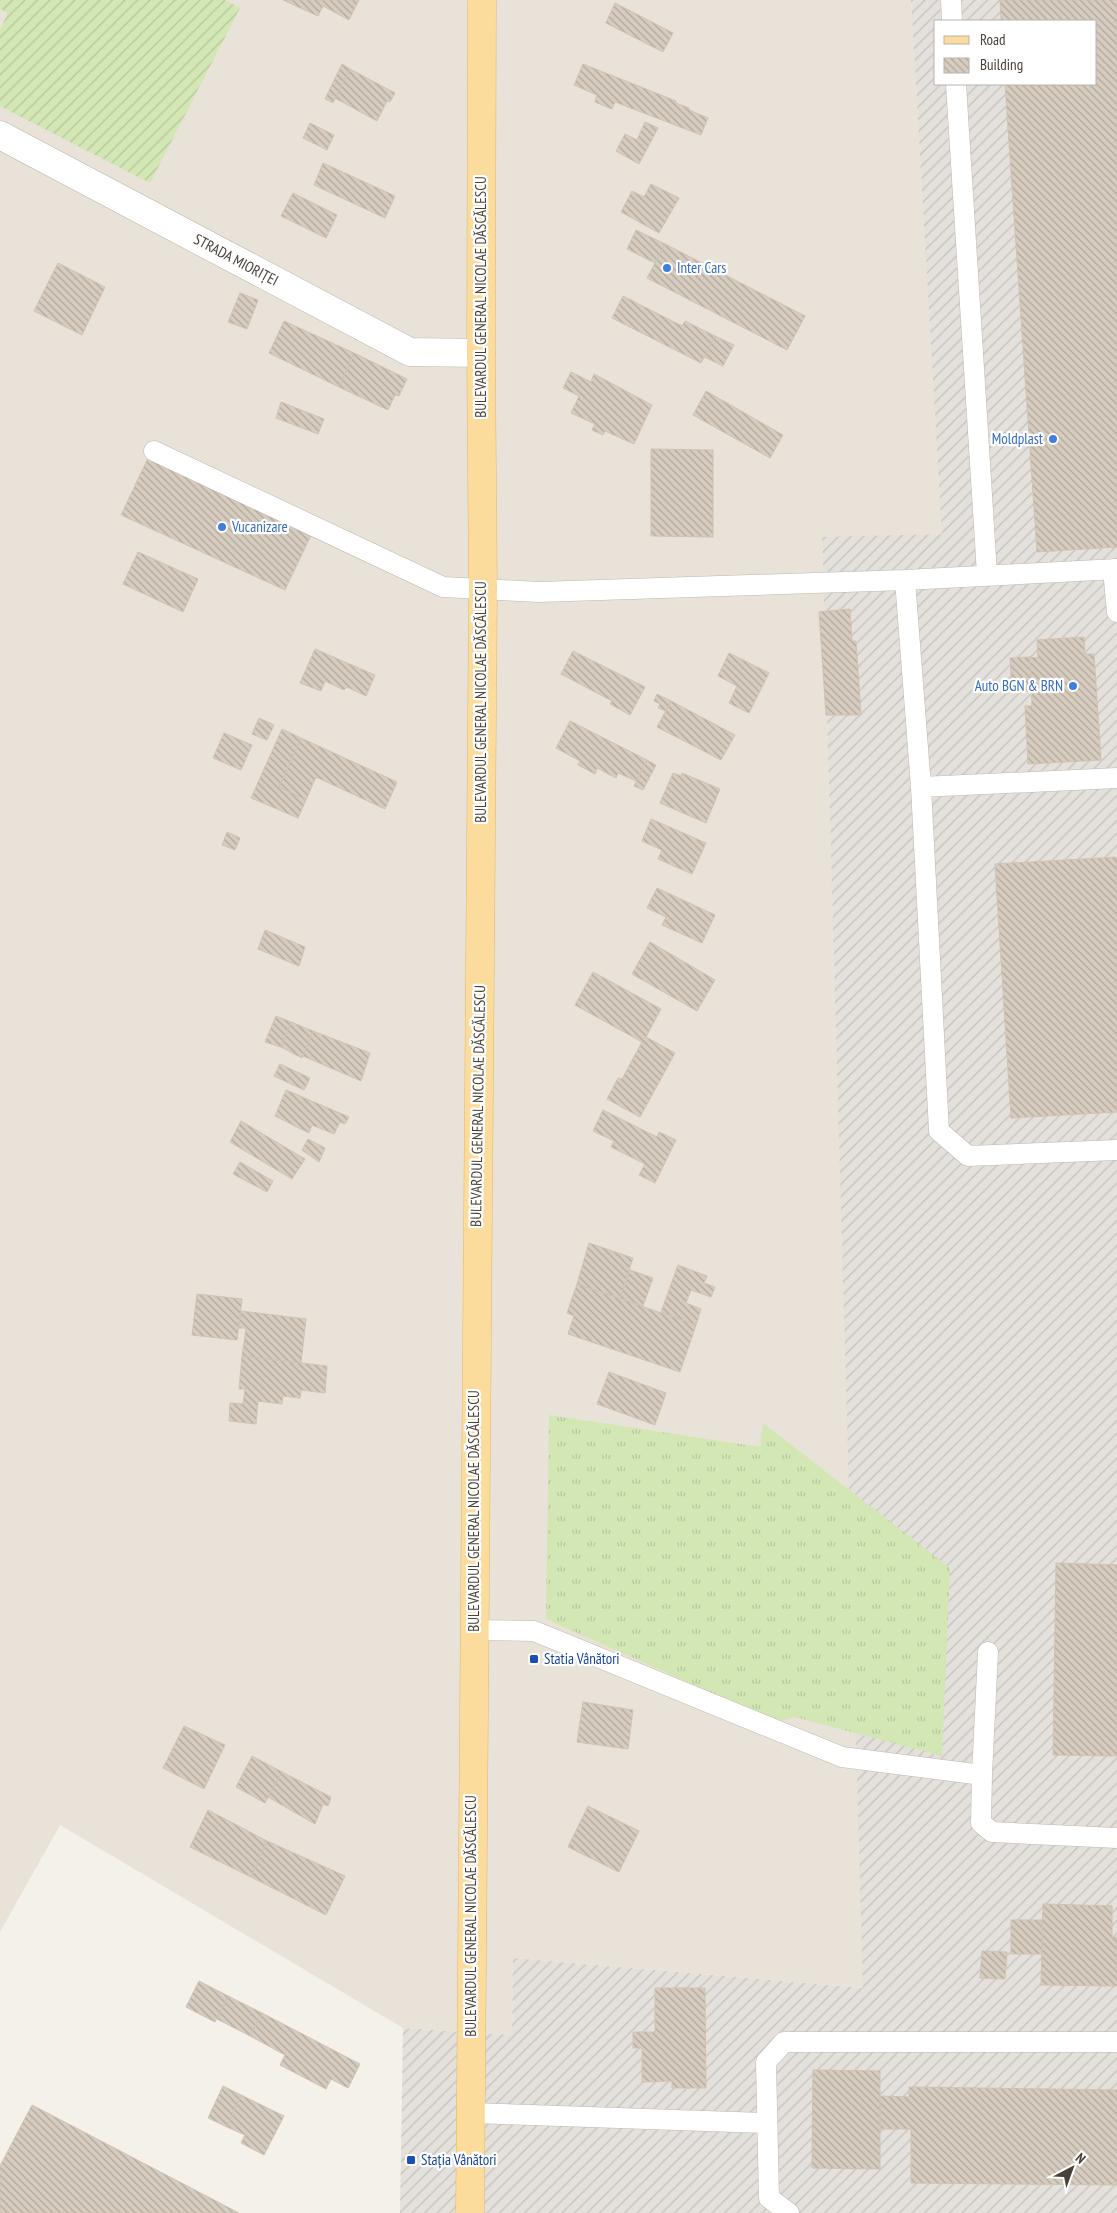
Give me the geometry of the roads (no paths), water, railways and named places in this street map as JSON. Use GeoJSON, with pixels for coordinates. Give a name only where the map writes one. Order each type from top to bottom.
{"type":"FeatureCollection","features":[{"type":"Feature","properties":{"kind":"main road","name":"BULEVARDUL GENERAL NICOLAE DĂSCĂLESCU"},"geometry":{"type":"LineString","coordinates":[[470,2213],[473,1630],[483,590],[480,353],[482,0]]}},
{"type":"Feature","properties":{"kind":"street","name":"STRADA MIORIȚEI"},"geometry":{"type":"LineString","coordinates":[[0,135],[410,352],[480,353]]}},
{"type":"Feature","properties":{"kind":"lane"},"geometry":{"type":"LineString","coordinates":[[950,0],[952,20]]}},
{"type":"Feature","properties":{"kind":"lane"},"geometry":{"type":"LineString","coordinates":[[956,85],[987,574]]}},
{"type":"Feature","properties":{"kind":"lane"},"geometry":{"type":"LineString","coordinates":[[154,451],[443,587],[539,592],[905,580],[987,574],[1115,569],[1117,612]]}},
{"type":"Feature","properties":{"kind":"lane"},"geometry":{"type":"LineString","coordinates":[[905,580],[921,787],[939,1131],[968,1156],[1117,1150]]}},
{"type":"Feature","properties":{"kind":"lane"},"geometry":{"type":"LineString","coordinates":[[921,787],[1117,778]]}},
{"type":"Feature","properties":{"kind":"lane"},"geometry":{"type":"LineString","coordinates":[[473,1630],[534,1631],[842,1757],[982,1775]]}},
{"type":"Feature","properties":{"kind":"lane"},"geometry":{"type":"LineString","coordinates":[[988,1652],[981,1823],[992,1832],[1117,1838]]}},
{"type":"Feature","properties":{"kind":"lane"},"geometry":{"type":"LineString","coordinates":[[789,2213],[769,2198],[766,2123],[766,2062],[784,2042],[1117,2042]]}},
{"type":"Feature","properties":{"kind":"lane"},"geometry":{"type":"LineString","coordinates":[[470,2113],[766,2123]]}},
{"type":"Feature","properties":{"kind":"place","name":"Inter Cars"},"geometry":{"type":"Point","coordinates":[667,268]}},
{"type":"Feature","properties":{"kind":"place","name":"Moldplast"},"geometry":{"type":"Point","coordinates":[1053,439]}},
{"type":"Feature","properties":{"kind":"place","name":"Vucanizare"},"geometry":{"type":"Point","coordinates":[222,527]}},
{"type":"Feature","properties":{"kind":"place","name":"Auto BGN & BRN"},"geometry":{"type":"Point","coordinates":[1073,686]}},
{"type":"Feature","properties":{"kind":"place","name":"Statia Vânători"},"geometry":{"type":"Point","coordinates":[534,1659]}},
{"type":"Feature","properties":{"kind":"place","name":"Stația Vânători"},"geometry":{"type":"Point","coordinates":[411,2160]}}]}
